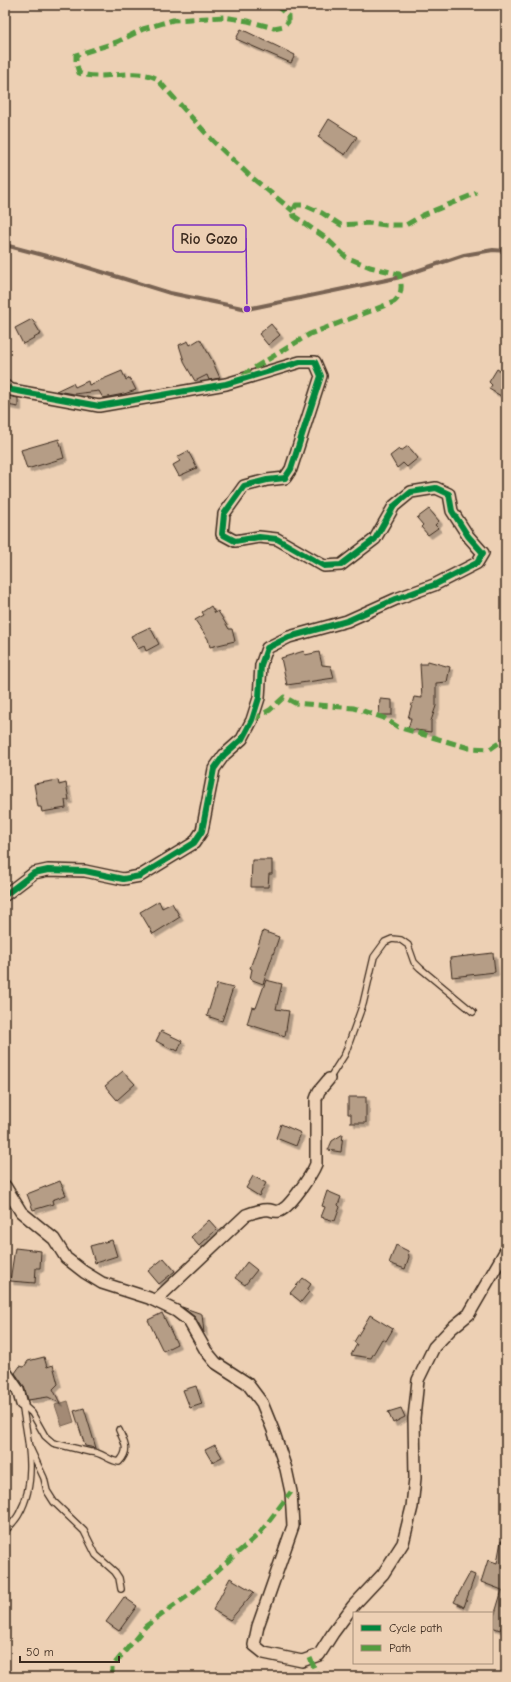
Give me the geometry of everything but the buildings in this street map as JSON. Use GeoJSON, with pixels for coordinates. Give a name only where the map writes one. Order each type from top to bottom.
{"type":"FeatureCollection","features":[{"type":"Feature","properties":{"kind":"street"},"geometry":{"type":"LineString","coordinates":[[5,386],[19,392],[99,406],[226,384],[300,362],[315,362],[321,376],[291,469],[284,478],[267,480],[244,486],[224,514],[222,534],[235,540],[259,537],[277,539],[324,566],[341,565],[375,539],[394,506],[411,492],[436,488],[449,494],[452,511],[468,536],[483,553],[477,563],[434,586],[396,599],[347,621],[289,637],[267,648],[261,665],[259,698],[252,720],[242,739],[224,755],[214,769],[202,831],[194,843],[140,876],[123,879],[85,871],[48,870],[34,874],[5,895]]}},
{"type":"Feature","properties":{"kind":"street"},"geometry":{"type":"LineString","coordinates":[[155,1301],[246,1215],[269,1210],[278,1212],[285,1209],[313,1172],[316,1164],[316,1099],[318,1091],[329,1079]]}},
{"type":"Feature","properties":{"kind":"street"},"geometry":{"type":"LineString","coordinates":[[5,1186],[21,1212],[54,1239],[66,1258],[84,1272],[102,1283],[155,1301],[176,1310],[190,1321],[206,1351],[216,1363],[247,1383],[262,1403],[273,1430],[287,1475],[291,1492],[294,1526],[258,1626],[254,1645],[264,1653],[302,1661],[319,1654],[353,1606],[384,1574],[403,1543],[412,1507],[415,1478],[414,1418],[418,1380],[434,1347],[452,1328],[469,1314],[506,1250]]}},
{"type":"Feature","properties":{"kind":"street"},"geometry":{"type":"LineString","coordinates":[[5,1371],[18,1390],[22,1404]]}},
{"type":"Feature","properties":{"kind":"lane"},"geometry":{"type":"LineString","coordinates":[[329,1079],[345,1054],[363,1004],[374,957],[385,942],[392,939],[401,940],[408,945],[414,962],[473,1012]]}},
{"type":"Feature","properties":{"kind":"lane"},"geometry":{"type":"LineString","coordinates":[[22,1404],[32,1412],[45,1436],[53,1443],[95,1452],[105,1456],[113,1462],[119,1462],[125,1456],[126,1450],[119,1430]]}},
{"type":"Feature","properties":{"kind":"lane"},"geometry":{"type":"LineString","coordinates":[[5,1531],[19,1515],[27,1495],[30,1466],[29,1446],[22,1404]]}},
{"type":"Feature","properties":{"kind":"lane"},"geometry":{"type":"LineString","coordinates":[[29,1446],[44,1478],[47,1491],[54,1502],[84,1531],[96,1555],[115,1572],[119,1578],[121,1589]]}},
{"type":"Feature","properties":{"kind":"shaded area"},"geometry":{"type":"Polygon","coordinates":[[[68,1401],[74,1422],[62,1426],[55,1405],[68,1401]]]}},
{"type":"Feature","properties":{"kind":"waterway"},"geometry":{"type":"LineString","coordinates":[[5,245],[73,263],[170,293],[247,309],[396,278],[464,255],[493,250],[506,251]]}},
{"type":"Feature","properties":{"kind":"marked path"},"geometry":{"type":"LineString","coordinates":[[276,5],[288,16],[288,22],[284,26],[274,28],[248,21],[224,17],[173,20],[143,29],[117,42],[76,55],[76,62],[79,73],[88,75],[98,76],[137,74],[156,78],[213,141],[250,176],[293,211]]}},
{"type":"Feature","properties":{"kind":"marked path"},"geometry":{"type":"LineString","coordinates":[[243,377],[249,371],[310,334],[394,302],[400,293],[401,282],[399,274],[370,267],[346,257],[327,239],[294,216],[293,211],[296,205],[304,205],[322,213],[341,225],[370,223],[406,225],[423,215],[477,193]]}},
{"type":"Feature","properties":{"kind":"marked path"},"geometry":{"type":"LineString","coordinates":[[252,720],[270,710],[284,697],[295,703],[354,708],[384,718],[398,727],[469,748],[490,749],[506,738]]}},
{"type":"Feature","properties":{"kind":"marked path"},"geometry":{"type":"LineString","coordinates":[[112,1677],[112,1667],[146,1626],[193,1592],[260,1533],[291,1492]]}},
{"type":"Feature","properties":{"kind":"marked path"},"geometry":{"type":"LineString","coordinates":[[310,1658],[318,1677]]}},
{"type":"Feature","properties":{"kind":"cycle path"},"geometry":{"type":"LineString","coordinates":[[5,386],[12,390],[99,406],[226,384],[300,362],[315,362],[321,376],[291,469],[285,478],[267,480],[244,486],[224,514],[222,534],[235,541],[259,537],[277,539],[324,566],[341,565],[375,539],[394,506],[411,492],[436,488],[449,494],[452,511],[468,536],[483,553],[477,563],[434,585],[396,599],[347,621],[289,637],[267,648],[261,665],[259,698],[252,720],[242,739],[224,755],[214,769],[202,831],[194,843],[140,876],[123,879],[85,871],[48,870],[34,873],[5,895]]}},
{"type":"Feature","properties":{"kind":"place","name":"Rio Gozo"},"geometry":{"type":"Point","coordinates":[247,309]}}]}
